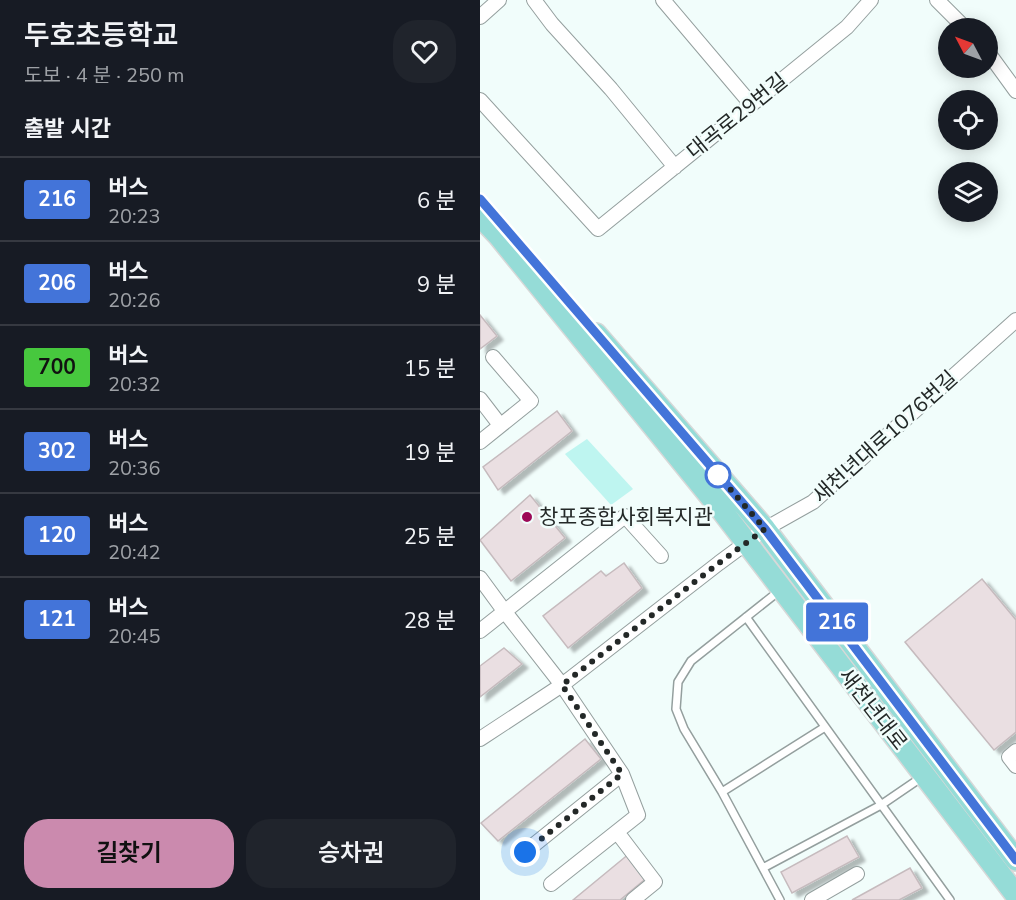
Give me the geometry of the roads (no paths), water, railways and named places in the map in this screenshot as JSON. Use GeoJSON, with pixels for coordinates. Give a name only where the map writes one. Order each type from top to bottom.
{"type":"FeatureCollection","features":[{"type":"Feature","properties":{"kind":"main road","name":"새천년대로"},"geometry":{"type":"LineString","coordinates":[[480,199],[765,529],[1016,860]]}},
{"type":"Feature","properties":{"kind":"main road","name":"새천년대로"},"geometry":{"type":"LineString","coordinates":[[480,216],[506,244],[715,503],[1016,895]]}},
{"type":"Feature","properties":{"kind":"street"},"geometry":{"type":"LineString","coordinates":[[480,17],[499,0]]}},
{"type":"Feature","properties":{"kind":"street"},"geometry":{"type":"LineString","coordinates":[[534,0],[675,167]]}},
{"type":"Feature","properties":{"kind":"street"},"geometry":{"type":"LineString","coordinates":[[663,0],[751,105]]}},
{"type":"Feature","properties":{"kind":"street","name":"대곡로29번길"},"geometry":{"type":"LineString","coordinates":[[480,100],[598,229],[847,27],[871,0]]}},
{"type":"Feature","properties":{"kind":"street"},"geometry":{"type":"LineString","coordinates":[[937,0],[955,18]]}},
{"type":"Feature","properties":{"kind":"street"},"geometry":{"type":"LineString","coordinates":[[998,67],[1016,92]]}},
{"type":"Feature","properties":{"kind":"street","name":"새천년대로1076번길"},"geometry":{"type":"LineString","coordinates":[[480,739],[562,685],[765,529],[813,502],[1016,320]]}},
{"type":"Feature","properties":{"kind":"street"},"geometry":{"type":"LineString","coordinates":[[480,442],[531,401],[493,357]]}},
{"type":"Feature","properties":{"kind":"street"},"geometry":{"type":"LineString","coordinates":[[480,399],[500,425]]}},
{"type":"Feature","properties":{"kind":"street"},"geometry":{"type":"LineString","coordinates":[[480,631],[625,516],[661,556]]}},
{"type":"Feature","properties":{"kind":"street"},"geometry":{"type":"LineString","coordinates":[[480,578],[562,685],[622,774],[638,814],[551,884]]}},
{"type":"Feature","properties":{"kind":"street"},"geometry":{"type":"LineString","coordinates":[[1016,751],[1009,757],[1016,766]]}},
{"type":"Feature","properties":{"kind":"street"},"geometry":{"type":"LineString","coordinates":[[525,852],[622,774]]}},
{"type":"Feature","properties":{"kind":"street"},"geometry":{"type":"LineString","coordinates":[[616,832],[655,882],[633,900]]}},
{"type":"Feature","properties":{"kind":"street"},"geometry":{"type":"LineString","coordinates":[[812,900],[857,874]]}},
{"type":"Feature","properties":{"kind":"lane"},"geometry":{"type":"LineString","coordinates":[[780,900],[722,792],[684,729],[676,709],[678,682],[691,661],[782,590]]}},
{"type":"Feature","properties":{"kind":"lane"},"geometry":{"type":"LineString","coordinates":[[746,617],[950,900]]}},
{"type":"Feature","properties":{"kind":"lane"},"geometry":{"type":"LineString","coordinates":[[722,792],[825,728]]}},
{"type":"Feature","properties":{"kind":"lane"},"geometry":{"type":"LineString","coordinates":[[763,867],[881,805],[924,776]]}},
{"type":"Feature","properties":{"kind":"place","name":"창포종합사회복지관"},"geometry":{"type":"Point","coordinates":[527,517]}}]}
